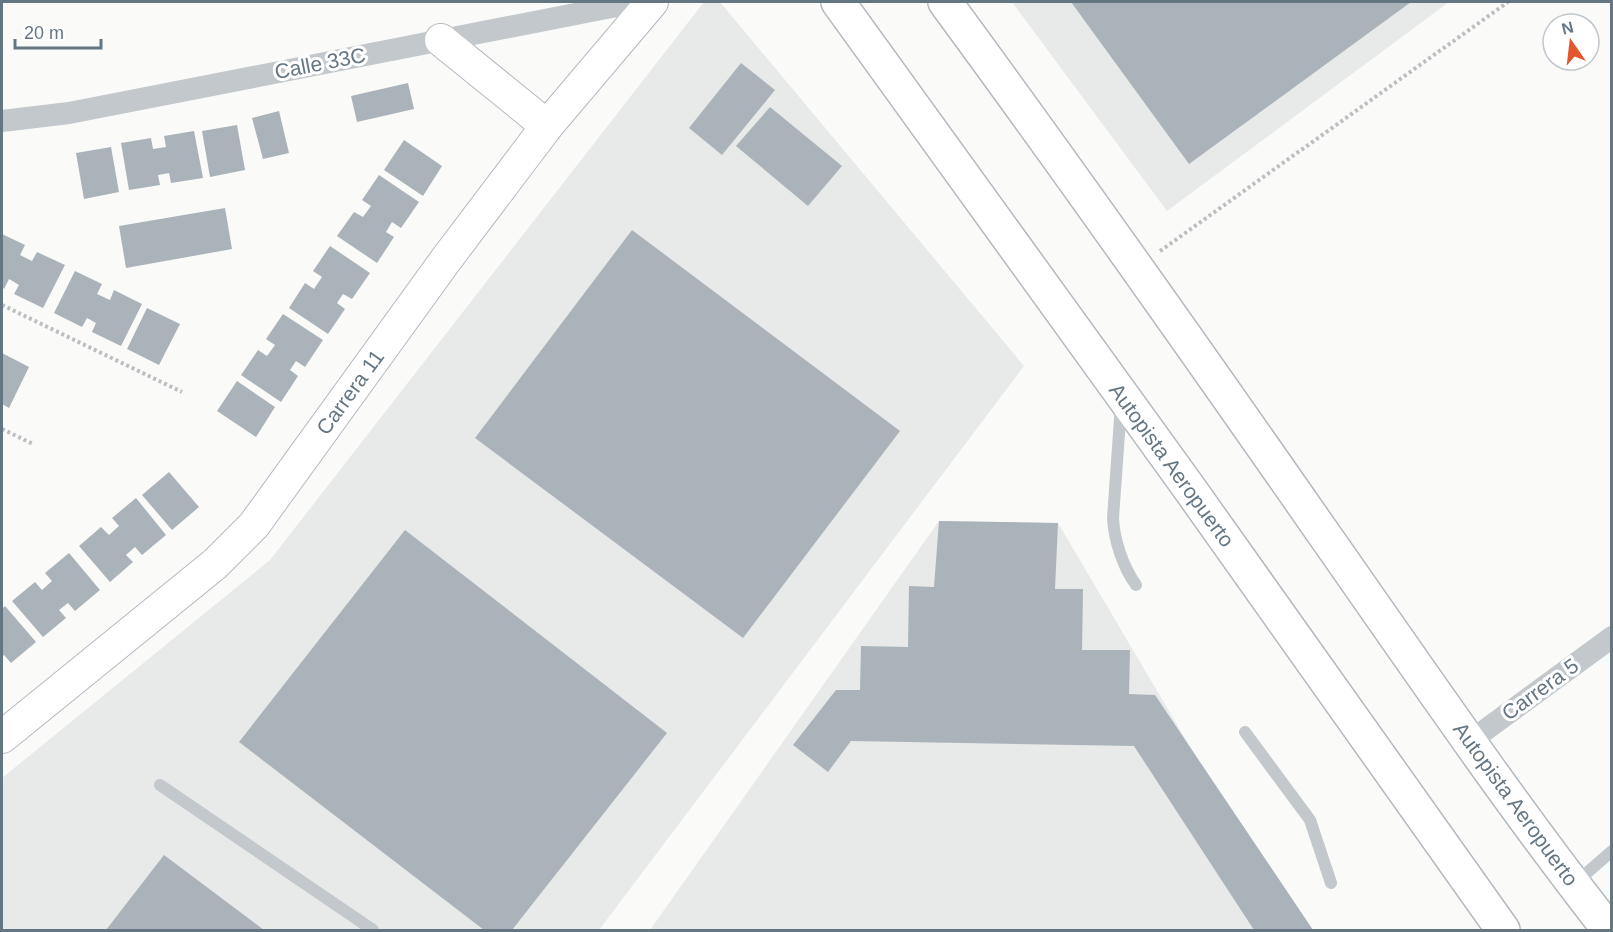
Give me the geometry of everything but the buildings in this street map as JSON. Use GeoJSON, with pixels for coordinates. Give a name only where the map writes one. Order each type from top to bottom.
{"type":"FeatureCollection","features":[{"type":"Feature","properties":{"kind":"highway","name":"Autopista Aeropuerto"},"geometry":{"type":"LineString","coordinates":[[838,2],[1503,930]]}},
{"type":"Feature","properties":{"kind":"highway","name":"Autopista Aeropuerto"},"geometry":{"type":"LineString","coordinates":[[945,2],[1138,267],[1469,742],[1573,885],[1609,930]]}},
{"type":"Feature","properties":{"kind":"main road","name":"Carrera 11"},"geometry":{"type":"LineString","coordinates":[[2,737],[215,564],[254,525],[445,261],[547,126],[652,2]]}},
{"type":"Feature","properties":{"kind":"main road"},"geometry":{"type":"LineString","coordinates":[[441,40],[547,126]]}},
{"type":"Feature","properties":{"kind":"street","name":"Calle 33C"},"geometry":{"type":"LineString","coordinates":[[2,121],[69,112],[638,2]]}},
{"type":"Feature","properties":{"kind":"street","name":"Carrera 5"},"geometry":{"type":"LineString","coordinates":[[1469,742],[1611,637]]}},
{"type":"Feature","properties":{"kind":"lane"},"geometry":{"type":"LineString","coordinates":[[1122,396],[1113,518],[1114,532],[1129,575],[1136,585]]}},
{"type":"Feature","properties":{"kind":"lane"},"geometry":{"type":"LineString","coordinates":[[1245,732],[1310,820],[1331,883]]}},
{"type":"Feature","properties":{"kind":"lane"},"geometry":{"type":"LineString","coordinates":[[160,785],[374,930]]}},
{"type":"Feature","properties":{"kind":"lane"},"geometry":{"type":"LineString","coordinates":[[1573,885],[1611,851]]}},
{"type":"Feature","properties":{"kind":"path"},"geometry":{"type":"LineString","coordinates":[[1138,267],[1508,2]]}},
{"type":"Feature","properties":{"kind":"path"},"geometry":{"type":"LineString","coordinates":[[2,304],[182,392]]}},
{"type":"Feature","properties":{"kind":"path"},"geometry":{"type":"LineString","coordinates":[[2,429],[33,444]]}},
{"type":"Feature","properties":{"kind":"shaded area"},"geometry":{"type":"Polygon","coordinates":[[[704,2],[720,2],[1024,366],[599,930],[2,930],[2,778],[270,560],[704,2]]]}},
{"type":"Feature","properties":{"kind":"shaded area"},"geometry":{"type":"Polygon","coordinates":[[[1012,2],[1449,2],[1167,211],[1012,2]]]}},
{"type":"Feature","properties":{"kind":"shaded area"},"geometry":{"type":"Polygon","coordinates":[[[939,521],[1058,523],[1199,762],[1313,930],[650,930],[939,521]]]}}]}
